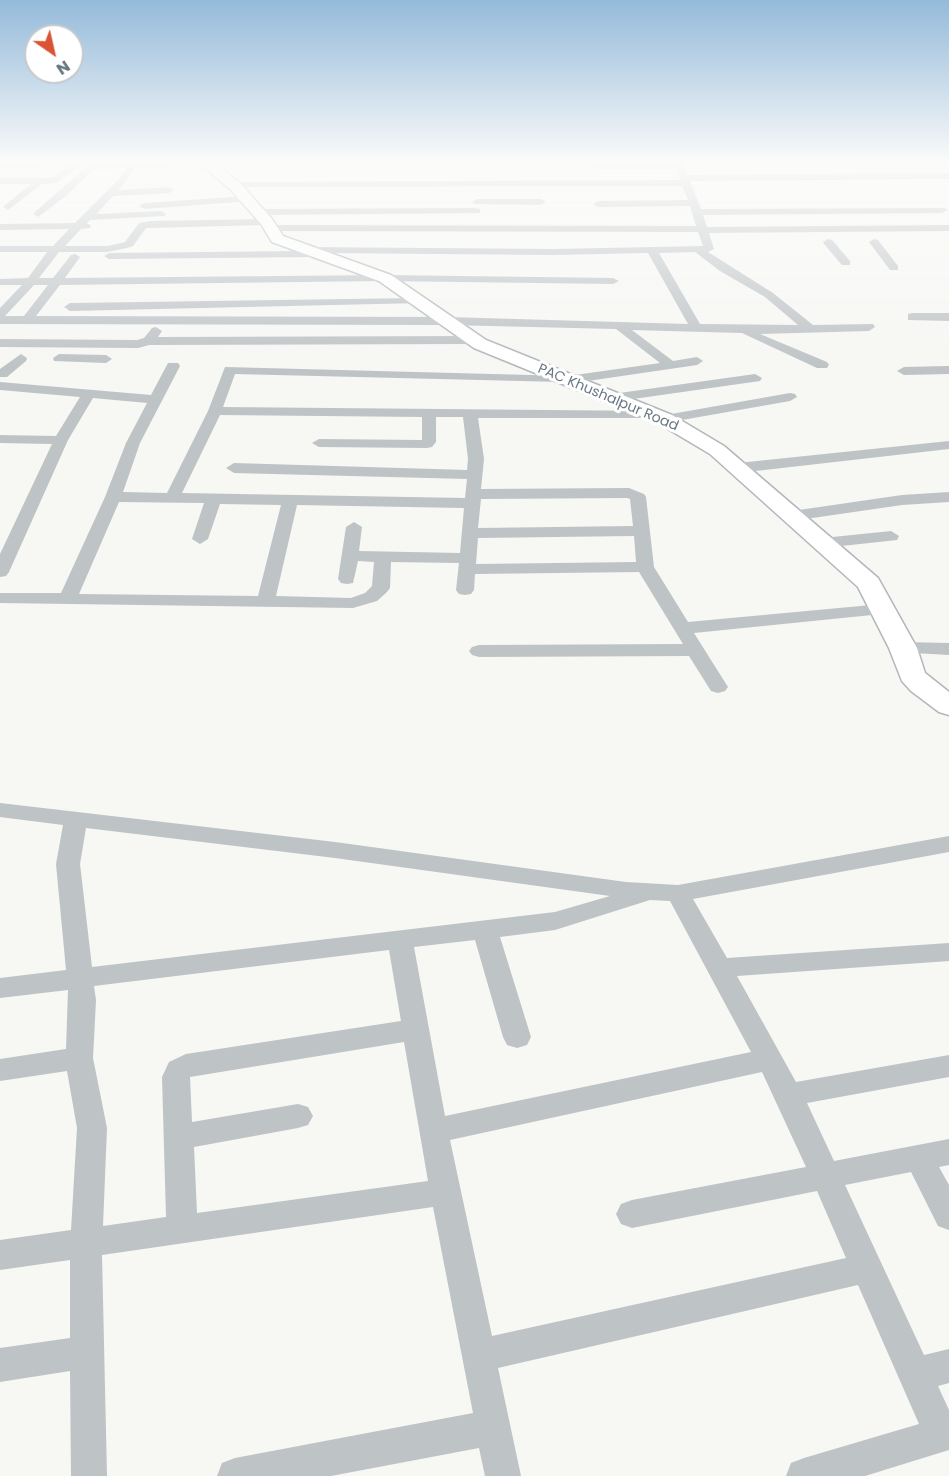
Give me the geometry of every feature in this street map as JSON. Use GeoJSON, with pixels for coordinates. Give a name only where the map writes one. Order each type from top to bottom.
{"type":"FeatureCollection","features":[{"type":"Feature","properties":{"kind":"main road","name":"PAC Khushalpur Road"},"geometry":{"type":"LineString","coordinates":[[293,230],[349,265],[395,282],[473,340],[659,417],[717,450],[868,583],[903,648],[912,675],[921,686],[949,706]]}},
{"type":"Feature","properties":{"kind":"street"},"geometry":{"type":"LineString","coordinates":[[0,315],[30,283],[52,253],[75,230]]}},
{"type":"Feature","properties":{"kind":"street"},"geometry":{"type":"LineString","coordinates":[[52,253],[123,246],[129,244],[139,230]]}},
{"type":"Feature","properties":{"kind":"street"},"geometry":{"type":"LineString","coordinates":[[174,244],[199,230]]}},
{"type":"Feature","properties":{"kind":"street"},"geometry":{"type":"LineString","coordinates":[[194,322],[209,281],[235,230]]}},
{"type":"Feature","properties":{"kind":"street"},"geometry":{"type":"LineString","coordinates":[[370,230],[405,238]]}},
{"type":"Feature","properties":{"kind":"street"},"geometry":{"type":"LineString","coordinates":[[382,230],[478,250],[708,244]]}},
{"type":"Feature","properties":{"kind":"street"},"geometry":{"type":"LineString","coordinates":[[477,230],[478,250]]}},
{"type":"Feature","properties":{"kind":"street"},"geometry":{"type":"LineString","coordinates":[[534,230],[563,237]]}},
{"type":"Feature","properties":{"kind":"street"},"geometry":{"type":"LineString","coordinates":[[717,230],[702,230],[724,269],[769,295],[810,329]]}},
{"type":"Feature","properties":{"kind":"street"},"geometry":{"type":"LineString","coordinates":[[1,248],[13,239],[65,239]]}},
{"type":"Feature","properties":{"kind":"street"},"geometry":{"type":"LineString","coordinates":[[828,242],[846,262]]}},
{"type":"Feature","properties":{"kind":"street"},"geometry":{"type":"LineString","coordinates":[[874,242],[894,268]]}},
{"type":"Feature","properties":{"kind":"street"},"geometry":{"type":"LineString","coordinates":[[654,247],[696,328]]}},
{"type":"Feature","properties":{"kind":"street"},"geometry":{"type":"LineString","coordinates":[[1,248],[75,256],[223,255]]}},
{"type":"Feature","properties":{"kind":"street"},"geometry":{"type":"LineString","coordinates":[[49,307],[53,290],[75,256]]}},
{"type":"Feature","properties":{"kind":"street"},"geometry":{"type":"LineString","coordinates":[[147,293],[209,281],[349,265]]}},
{"type":"Feature","properties":{"kind":"street"},"geometry":{"type":"LineString","coordinates":[[0,271],[116,270],[209,281],[258,292],[395,282]]}},
{"type":"Feature","properties":{"kind":"street"},"geometry":{"type":"LineString","coordinates":[[93,306],[116,270]]}},
{"type":"Feature","properties":{"kind":"street"},"geometry":{"type":"LineString","coordinates":[[19,295],[107,282],[209,281]]}},
{"type":"Feature","properties":{"kind":"street"},"geometry":{"type":"LineString","coordinates":[[27,320],[49,307],[201,304],[258,292],[395,282],[612,281]]}},
{"type":"Feature","properties":{"kind":"street"},"geometry":{"type":"LineString","coordinates":[[0,282],[30,283],[53,290]]}},
{"type":"Feature","properties":{"kind":"street"},"geometry":{"type":"LineString","coordinates":[[258,292],[395,282]]}},
{"type":"Feature","properties":{"kind":"street"},"geometry":{"type":"LineString","coordinates":[[580,310],[584,325]]}},
{"type":"Feature","properties":{"kind":"street"},"geometry":{"type":"LineString","coordinates":[[912,317],[949,317]]}},
{"type":"Feature","properties":{"kind":"street"},"geometry":{"type":"LineString","coordinates":[[0,320],[447,321],[741,329],[868,327]]}},
{"type":"Feature","properties":{"kind":"street"},"geometry":{"type":"LineString","coordinates":[[148,341],[164,322]]}},
{"type":"Feature","properties":{"kind":"street"},"geometry":{"type":"LineString","coordinates":[[619,326],[671,364]]}},
{"type":"Feature","properties":{"kind":"street"},"geometry":{"type":"LineString","coordinates":[[741,329],[822,365]]}},
{"type":"Feature","properties":{"kind":"street"},"geometry":{"type":"LineString","coordinates":[[0,343],[132,344],[148,341],[473,340]]}},
{"type":"Feature","properties":{"kind":"street"},"geometry":{"type":"LineString","coordinates":[[0,357],[106,359]]}},
{"type":"Feature","properties":{"kind":"street"},"geometry":{"type":"LineString","coordinates":[[1,380],[31,358]]}},
{"type":"Feature","properties":{"kind":"street"},"geometry":{"type":"LineString","coordinates":[[172,498],[215,411],[227,372],[233,369],[565,379],[697,361]]}},
{"type":"Feature","properties":{"kind":"street"},"geometry":{"type":"LineString","coordinates":[[68,599],[113,497],[133,443],[173,366]]}},
{"type":"Feature","properties":{"kind":"street"},"geometry":{"type":"LineString","coordinates":[[904,371],[943,370],[949,385]]}},
{"type":"Feature","properties":{"kind":"street"},"geometry":{"type":"LineString","coordinates":[[345,399],[616,399],[755,378]]}},
{"type":"Feature","properties":{"kind":"street"},"geometry":{"type":"LineString","coordinates":[[1,380],[89,394],[154,399]]}},
{"type":"Feature","properties":{"kind":"street"},"geometry":{"type":"LineString","coordinates":[[0,572],[61,440],[89,394]]}},
{"type":"Feature","properties":{"kind":"street"},"geometry":{"type":"LineString","coordinates":[[215,411],[659,417],[790,397]]}},
{"type":"Feature","properties":{"kind":"street"},"geometry":{"type":"LineString","coordinates":[[319,443],[427,444],[429,442],[429,414]]}},
{"type":"Feature","properties":{"kind":"street"},"geometry":{"type":"LineString","coordinates":[[465,590],[476,459],[470,414]]}},
{"type":"Feature","properties":{"kind":"street"},"geometry":{"type":"LineString","coordinates":[[0,439],[61,440]]}},
{"type":"Feature","properties":{"kind":"street"},"geometry":{"type":"LineString","coordinates":[[738,468],[949,445]]}},
{"type":"Feature","properties":{"kind":"street"},"geometry":{"type":"LineString","coordinates":[[234,468],[475,475]]}},
{"type":"Feature","properties":{"kind":"street"},"geometry":{"type":"LineString","coordinates":[[113,497],[290,500],[635,494],[638,497],[645,567],[718,687]]}},
{"type":"Feature","properties":{"kind":"street"},"geometry":{"type":"LineString","coordinates":[[792,516],[902,500],[949,497]]}},
{"type":"Feature","properties":{"kind":"street"},"geometry":{"type":"LineString","coordinates":[[200,539],[213,499]]}},
{"type":"Feature","properties":{"kind":"street"},"geometry":{"type":"LineString","coordinates":[[265,603],[290,500]]}},
{"type":"Feature","properties":{"kind":"street"},"geometry":{"type":"LineString","coordinates":[[347,579],[354,527]]}},
{"type":"Feature","properties":{"kind":"street"},"geometry":{"type":"LineString","coordinates":[[469,533],[641,531]]}},
{"type":"Feature","properties":{"kind":"street"},"geometry":{"type":"LineString","coordinates":[[823,543],[891,536]]}},
{"type":"Feature","properties":{"kind":"street"},"geometry":{"type":"LineString","coordinates":[[350,556],[467,564],[645,567]]}},
{"type":"Feature","properties":{"kind":"street"},"geometry":{"type":"LineString","coordinates":[[0,598],[344,604],[363,600],[378,592],[381,588],[382,558]]}},
{"type":"Feature","properties":{"kind":"street"},"geometry":{"type":"LineString","coordinates":[[682,628],[882,609]]}},
{"type":"Feature","properties":{"kind":"street"},"geometry":{"type":"LineString","coordinates":[[903,648],[949,649]]}},
{"type":"Feature","properties":{"kind":"street"},"geometry":{"type":"LineString","coordinates":[[479,651],[696,650]]}},
{"type":"Feature","properties":{"kind":"street"},"geometry":{"type":"LineString","coordinates":[[0,810],[335,850],[626,890],[666,892]]}},
{"type":"Feature","properties":{"kind":"street"},"geometry":{"type":"LineString","coordinates":[[76,818],[69,864],[83,1000],[79,1058],[92,1128],[86,1242],[89,1476]]}},
{"type":"Feature","properties":{"kind":"street"},"geometry":{"type":"LineString","coordinates":[[0,988],[555,921],[666,892],[949,844]]}},
{"type":"Feature","properties":{"kind":"street"},"geometry":{"type":"LineString","coordinates":[[666,892],[719,968],[789,1095],[945,1442],[804,1476]]}},
{"type":"Feature","properties":{"kind":"street"},"geometry":{"type":"LineString","coordinates":[[485,929],[517,1037]]}},
{"type":"Feature","properties":{"kind":"street"},"geometry":{"type":"LineString","coordinates":[[400,939],[433,1131],[503,1476]]}},
{"type":"Feature","properties":{"kind":"street"},"geometry":{"type":"LineString","coordinates":[[719,968],[949,952]]}},
{"type":"Feature","properties":{"kind":"street"},"geometry":{"type":"LineString","coordinates":[[182,1229],[176,1077],[186,1065],[416,1029]]}},
{"type":"Feature","properties":{"kind":"street"},"geometry":{"type":"LineString","coordinates":[[0,1070],[79,1058]]}},
{"type":"Feature","properties":{"kind":"street"},"geometry":{"type":"LineString","coordinates":[[433,1131],[770,1059]]}},
{"type":"Feature","properties":{"kind":"street"},"geometry":{"type":"LineString","coordinates":[[789,1095],[949,1066]]}},
{"type":"Feature","properties":{"kind":"street"},"geometry":{"type":"LineString","coordinates":[[179,1137],[298,1116]]}},
{"type":"Feature","properties":{"kind":"street"},"geometry":{"type":"LineString","coordinates":[[632,1214],[949,1152]]}},
{"type":"Feature","properties":{"kind":"street"},"geometry":{"type":"LineString","coordinates":[[919,1158],[949,1216]]}},
{"type":"Feature","properties":{"kind":"street"},"geometry":{"type":"LineString","coordinates":[[0,1255],[445,1192]]}},
{"type":"Feature","properties":{"kind":"street"},"geometry":{"type":"LineString","coordinates":[[478,1356],[867,1268]]}},
{"type":"Feature","properties":{"kind":"street"},"geometry":{"type":"LineString","coordinates":[[0,1365],[88,1352]]}},
{"type":"Feature","properties":{"kind":"street"},"geometry":{"type":"LineString","coordinates":[[915,1374],[949,1366]]}},
{"type":"Feature","properties":{"kind":"street"},"geometry":{"type":"LineString","coordinates":[[235,1476],[493,1427]]}}]}
